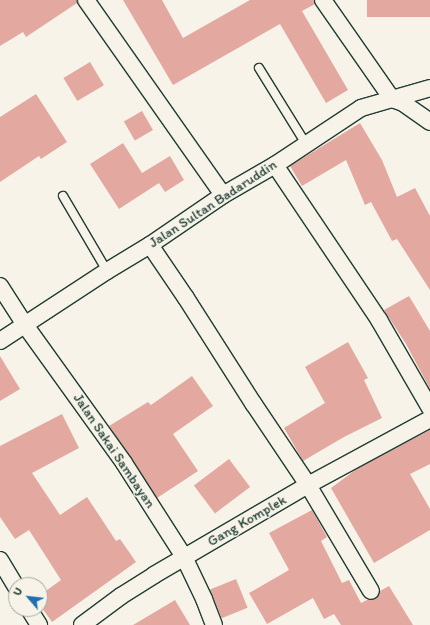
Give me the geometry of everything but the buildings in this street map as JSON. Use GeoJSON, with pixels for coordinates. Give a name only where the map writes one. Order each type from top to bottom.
{"type":"FeatureCollection","features":[{"type":"Feature","properties":{"kind":"street"},"geometry":{"type":"LineString","coordinates":[[86,0],[223,195]]}},
{"type":"Feature","properties":{"kind":"street"},"geometry":{"type":"LineString","coordinates":[[323,0],[392,99],[404,104],[430,122]]}},
{"type":"Feature","properties":{"kind":"street","name":"Jalan Sultan Badaruddin"},"geometry":{"type":"LineString","coordinates":[[0,341],[25,326],[106,271],[150,245],[223,195],[275,165],[361,108],[430,88]]}},
{"type":"Feature","properties":{"kind":"street"},"geometry":{"type":"LineString","coordinates":[[275,165],[379,320],[430,408]]}},
{"type":"Feature","properties":{"kind":"street"},"geometry":{"type":"LineString","coordinates":[[150,245],[186,298],[253,403],[308,484],[371,591]]}},
{"type":"Feature","properties":{"kind":"street","name":"Jalan Sakai Sambayan"},"geometry":{"type":"LineString","coordinates":[[0,286],[25,326],[124,463],[184,557],[204,599],[214,625]]}},
{"type":"Feature","properties":{"kind":"street","name":"Gang Komplek"},"geometry":{"type":"LineString","coordinates":[[82,625],[121,596],[184,557],[308,484],[430,419]]}},
{"type":"Feature","properties":{"kind":"street"},"geometry":{"type":"LineString","coordinates":[[0,560],[10,577]]}},
{"type":"Feature","properties":{"kind":"lane"},"geometry":{"type":"LineString","coordinates":[[258,68],[306,144]]}},
{"type":"Feature","properties":{"kind":"lane"},"geometry":{"type":"LineString","coordinates":[[63,196],[106,271]]}}]}
